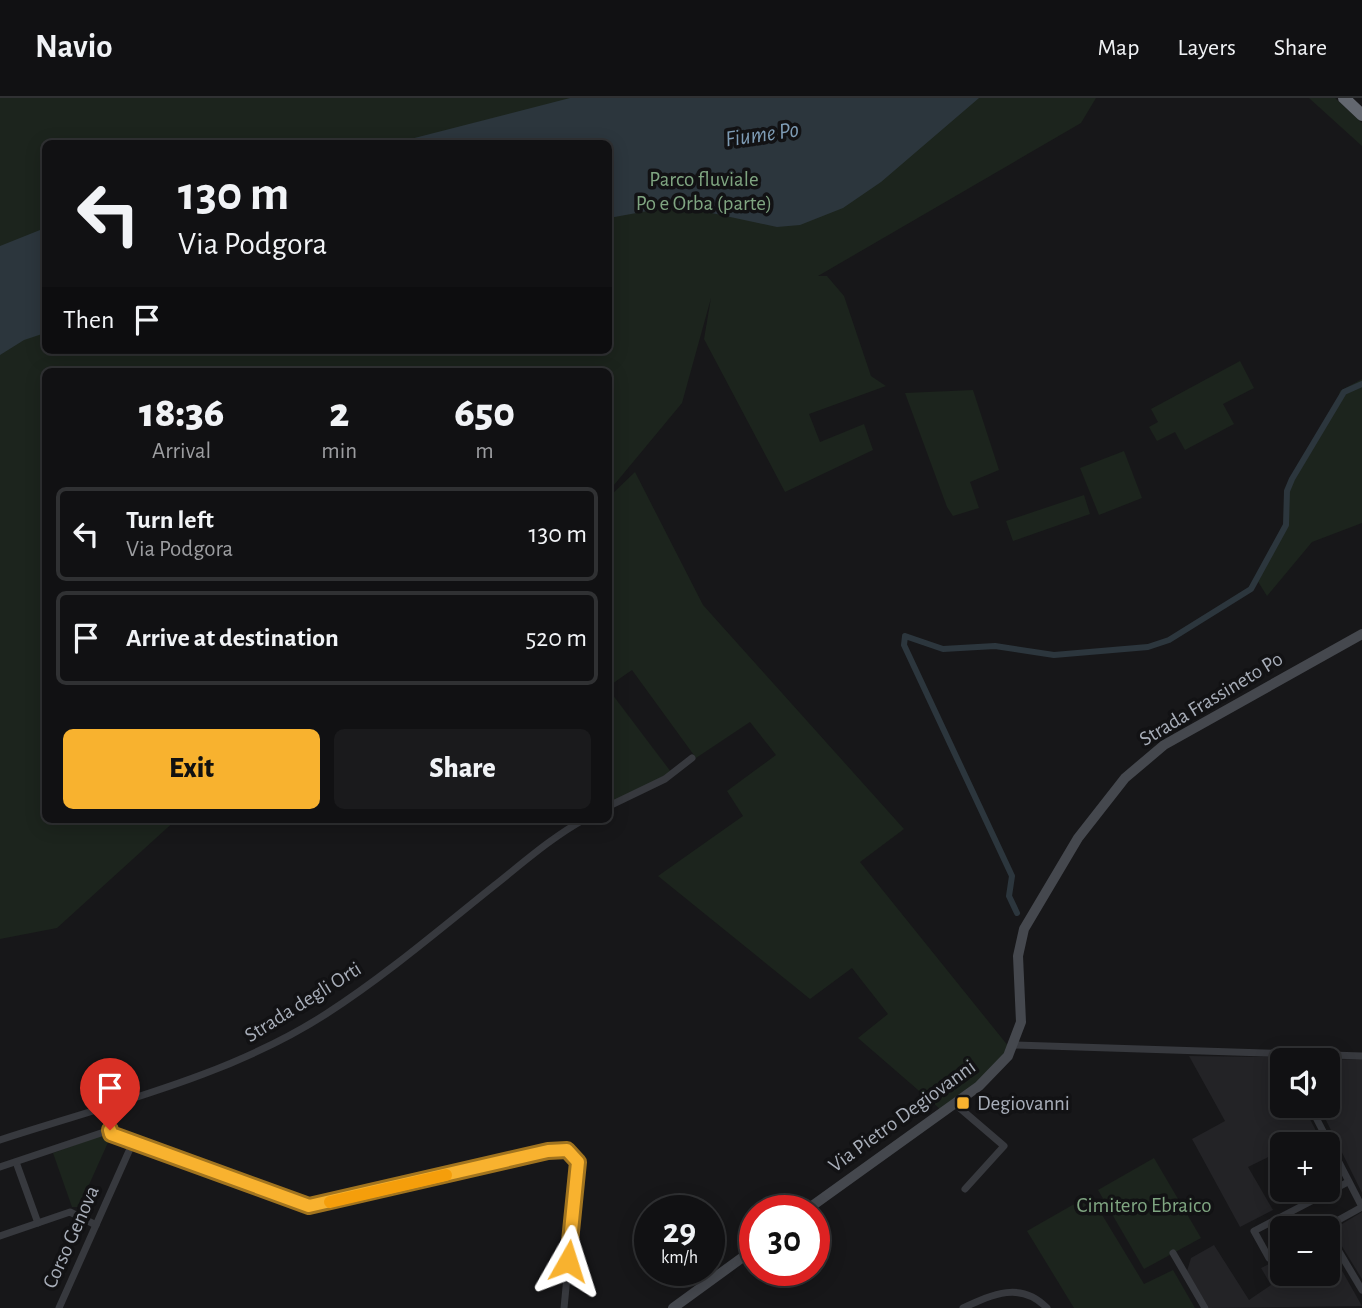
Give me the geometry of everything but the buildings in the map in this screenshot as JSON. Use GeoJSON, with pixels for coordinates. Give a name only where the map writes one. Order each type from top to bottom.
{"type":"FeatureCollection","features":[{"type":"Feature","properties":{"kind":"highway"},"geometry":{"type":"LineString","coordinates":[[1344,98],[1362,114]]}},
{"type":"Feature","properties":{"kind":"street","name":"Strada Frassineto Po"},"geometry":{"type":"LineString","coordinates":[[1014,1045],[1021,1022],[1018,956],[1024,929],[1079,838],[1111,794],[1164,746],[1362,634]]}},
{"type":"Feature","properties":{"kind":"street"},"geometry":{"type":"LineString","coordinates":[[612,805],[665,779],[692,758]]}},
{"type":"Feature","properties":{"kind":"street","name":"Strada degli Orti"},"geometry":{"type":"LineString","coordinates":[[0,1140],[240,1061],[305,1027],[397,963],[551,841],[579,823]]}},
{"type":"Feature","properties":{"kind":"street"},"geometry":{"type":"LineString","coordinates":[[1014,1045],[1255,1051],[1270,1054]]}},
{"type":"Feature","properties":{"kind":"street","name":"Via Pietro Degiovanni"},"geometry":{"type":"LineString","coordinates":[[827,1195],[991,1076],[1014,1045]]}},
{"type":"Feature","properties":{"kind":"street"},"geometry":{"type":"LineString","coordinates":[[1340,1057],[1362,1056]]}},
{"type":"Feature","properties":{"kind":"street"},"geometry":{"type":"LineString","coordinates":[[954,1104],[1004,1146],[965,1189]]}},
{"type":"Feature","properties":{"kind":"street"},"geometry":{"type":"LineString","coordinates":[[101,1107],[111,1134],[309,1206],[548,1151],[567,1150],[577,1158],[564,1308]]}},
{"type":"Feature","properties":{"kind":"street"},"geometry":{"type":"LineString","coordinates":[[1316,1118],[1362,1207],[1340,1219]]}},
{"type":"Feature","properties":{"kind":"street"},"geometry":{"type":"LineString","coordinates":[[0,1167],[110,1130]]}},
{"type":"Feature","properties":{"kind":"street","name":"Corso Genova"},"geometry":{"type":"LineString","coordinates":[[58,1308],[134,1142]]}},
{"type":"Feature","properties":{"kind":"street"},"geometry":{"type":"LineString","coordinates":[[16,1161],[38,1223]]}},
{"type":"Feature","properties":{"kind":"street"},"geometry":{"type":"LineString","coordinates":[[1283,1216],[1348,1182]]}},
{"type":"Feature","properties":{"kind":"street"},"geometry":{"type":"LineString","coordinates":[[0,1236],[71,1212],[96,1224]]}},
{"type":"Feature","properties":{"kind":"street"},"geometry":{"type":"LineString","coordinates":[[1270,1223],[1254,1231],[1270,1258]]}},
{"type":"Feature","properties":{"kind":"street"},"geometry":{"type":"LineString","coordinates":[[1173,1253],[1205,1308]]}},
{"type":"Feature","properties":{"kind":"street"},"geometry":{"type":"LineString","coordinates":[[1340,1253],[1362,1290]]}},
{"type":"Feature","properties":{"kind":"street"},"geometry":{"type":"LineString","coordinates":[[673,1308],[739,1260]]}},
{"type":"Feature","properties":{"kind":"street"},"geometry":{"type":"LineString","coordinates":[[964,1308],[1006,1291],[1029,1294],[1047,1308]]}},
{"type":"Feature","properties":{"kind":"shaded area"},"geometry":{"type":"Polygon","coordinates":[[[1189,1056],[1270,1058],[1270,1118],[1309,1118],[1317,1132],[1270,1132],[1270,1156],[1248,1167],[1273,1210],[1240,1227],[1192,1139],[1225,1121],[1189,1056]]]}},
{"type":"Feature","properties":{"kind":"shaded area"},"geometry":{"type":"Polygon","coordinates":[[[1340,1059],[1362,1059],[1362,1193],[1340,1148],[1340,1132],[1332,1132],[1325,1118],[1340,1118],[1340,1059]]]}},
{"type":"Feature","properties":{"kind":"shaded area"},"geometry":{"type":"Polygon","coordinates":[[[1362,1212],[1362,1279],[1340,1243],[1340,1225],[1362,1212]]]}},
{"type":"Feature","properties":{"kind":"shaded area"},"geometry":{"type":"Polygon","coordinates":[[[1214,1245],[1249,1300],[1270,1286],[1340,1286],[1340,1267],[1362,1306],[1209,1308],[1187,1271],[1191,1258],[1214,1245]]]}},
{"type":"Feature","properties":{"kind":"shaded area"},"geometry":{"type":"Polygon","coordinates":[[[1270,1264],[1270,1283],[1261,1268],[1270,1264]]]}},
{"type":"Feature","properties":{"kind":"green space","name":"Parco fluviale Po e Orba (parte)"},"geometry":{"type":"Polygon","coordinates":[[[0,98],[1096,98],[1081,123],[818,276],[827,276],[844,296],[871,376],[886,386],[809,414],[820,442],[864,424],[873,450],[785,492],[704,339],[711,298],[682,403],[612,487],[612,368],[42,368],[42,823],[173,823],[57,928],[0,939],[0,98]]]}},
{"type":"Feature","properties":{"kind":"green space"},"geometry":{"type":"Polygon","coordinates":[[[1309,98],[1335,98],[1362,123],[1362,146],[1309,98]]]}},
{"type":"Feature","properties":{"kind":"green space"},"geometry":{"type":"Polygon","coordinates":[[[1240,361],[1254,388],[1223,404],[1234,424],[1185,450],[1175,432],[1157,441],[1149,427],[1158,422],[1151,409],[1240,361]]]}},
{"type":"Feature","properties":{"kind":"green space"},"geometry":{"type":"Polygon","coordinates":[[[1362,379],[1362,523],[1312,542],[1267,596],[1257,580],[1283,528],[1289,508],[1288,489],[1336,407],[1340,391],[1362,379]]]}},
{"type":"Feature","properties":{"kind":"green space"},"geometry":{"type":"Polygon","coordinates":[[[973,390],[999,470],[970,482],[979,508],[953,516],[947,507],[905,393],[973,390]]]}},
{"type":"Feature","properties":{"kind":"green space"},"geometry":{"type":"Polygon","coordinates":[[[1124,451],[1142,498],[1099,515],[1080,468],[1124,451]]]}},
{"type":"Feature","properties":{"kind":"green space"},"geometry":{"type":"Polygon","coordinates":[[[635,472],[703,605],[904,829],[860,862],[1009,1047],[989,1073],[940,1109],[858,1038],[888,1014],[852,968],[810,999],[658,876],[743,816],[727,791],[776,755],[750,722],[696,758],[632,670],[612,684],[612,494],[635,472]]]}},
{"type":"Feature","properties":{"kind":"green space"},"geometry":{"type":"Polygon","coordinates":[[[1084,495],[1090,514],[1013,541],[1006,521],[1084,495]]]}},
{"type":"Feature","properties":{"kind":"green space"},"geometry":{"type":"Polygon","coordinates":[[[612,694],[671,772],[612,805],[612,694]]]}},
{"type":"Feature","properties":{"kind":"green space"},"geometry":{"type":"Polygon","coordinates":[[[108,1133],[110,1138],[79,1207],[72,1207],[53,1153],[108,1133]]]}},
{"type":"Feature","properties":{"kind":"green space","name":"Cimitero Ebraico"},"geometry":{"type":"Polygon","coordinates":[[[1154,1158],[1201,1238],[1144,1269],[1098,1190],[1154,1158]]]}},
{"type":"Feature","properties":{"kind":"green space"},"geometry":{"type":"Polygon","coordinates":[[[1090,1195],[1144,1284],[1173,1270],[1195,1308],[1074,1308],[1027,1231],[1090,1195]]]}},
{"type":"Feature","properties":{"kind":"water","name":"Fiume Po"},"geometry":{"type":"Polygon","coordinates":[[[570,98],[979,98],[881,182],[843,208],[800,225],[777,227],[707,212],[664,208],[612,217],[612,140],[407,140],[570,98]]]}},
{"type":"Feature","properties":{"kind":"water"},"geometry":{"type":"Polygon","coordinates":[[[42,229],[42,334],[24,340],[0,355],[0,246],[42,229]]]}},
{"type":"Feature","properties":{"kind":"waterway"},"geometry":{"type":"LineString","coordinates":[[1017,913],[1009,896],[1012,876],[904,645],[905,636],[943,649],[995,646],[1054,655],[1148,647],[1169,640],[1251,589],[1286,525],[1287,491],[1292,479],[1344,392],[1362,384]]}},
{"type":"Feature","properties":{"kind":"slow traffic"},"geometry":{"type":"LineString","coordinates":[[330,1202],[446,1175]]}},
{"type":"Feature","properties":{"kind":"place","name":"Degiovanni"},"geometry":{"type":"Point","coordinates":[963,1103]}},
{"type":"Feature","properties":{"kind":"route"},"geometry":{"type":"LineString","coordinates":[[110,1130],[111,1134],[302,1206],[548,1151],[567,1150],[572,1152],[578,1162],[568,1261]]}}]}
